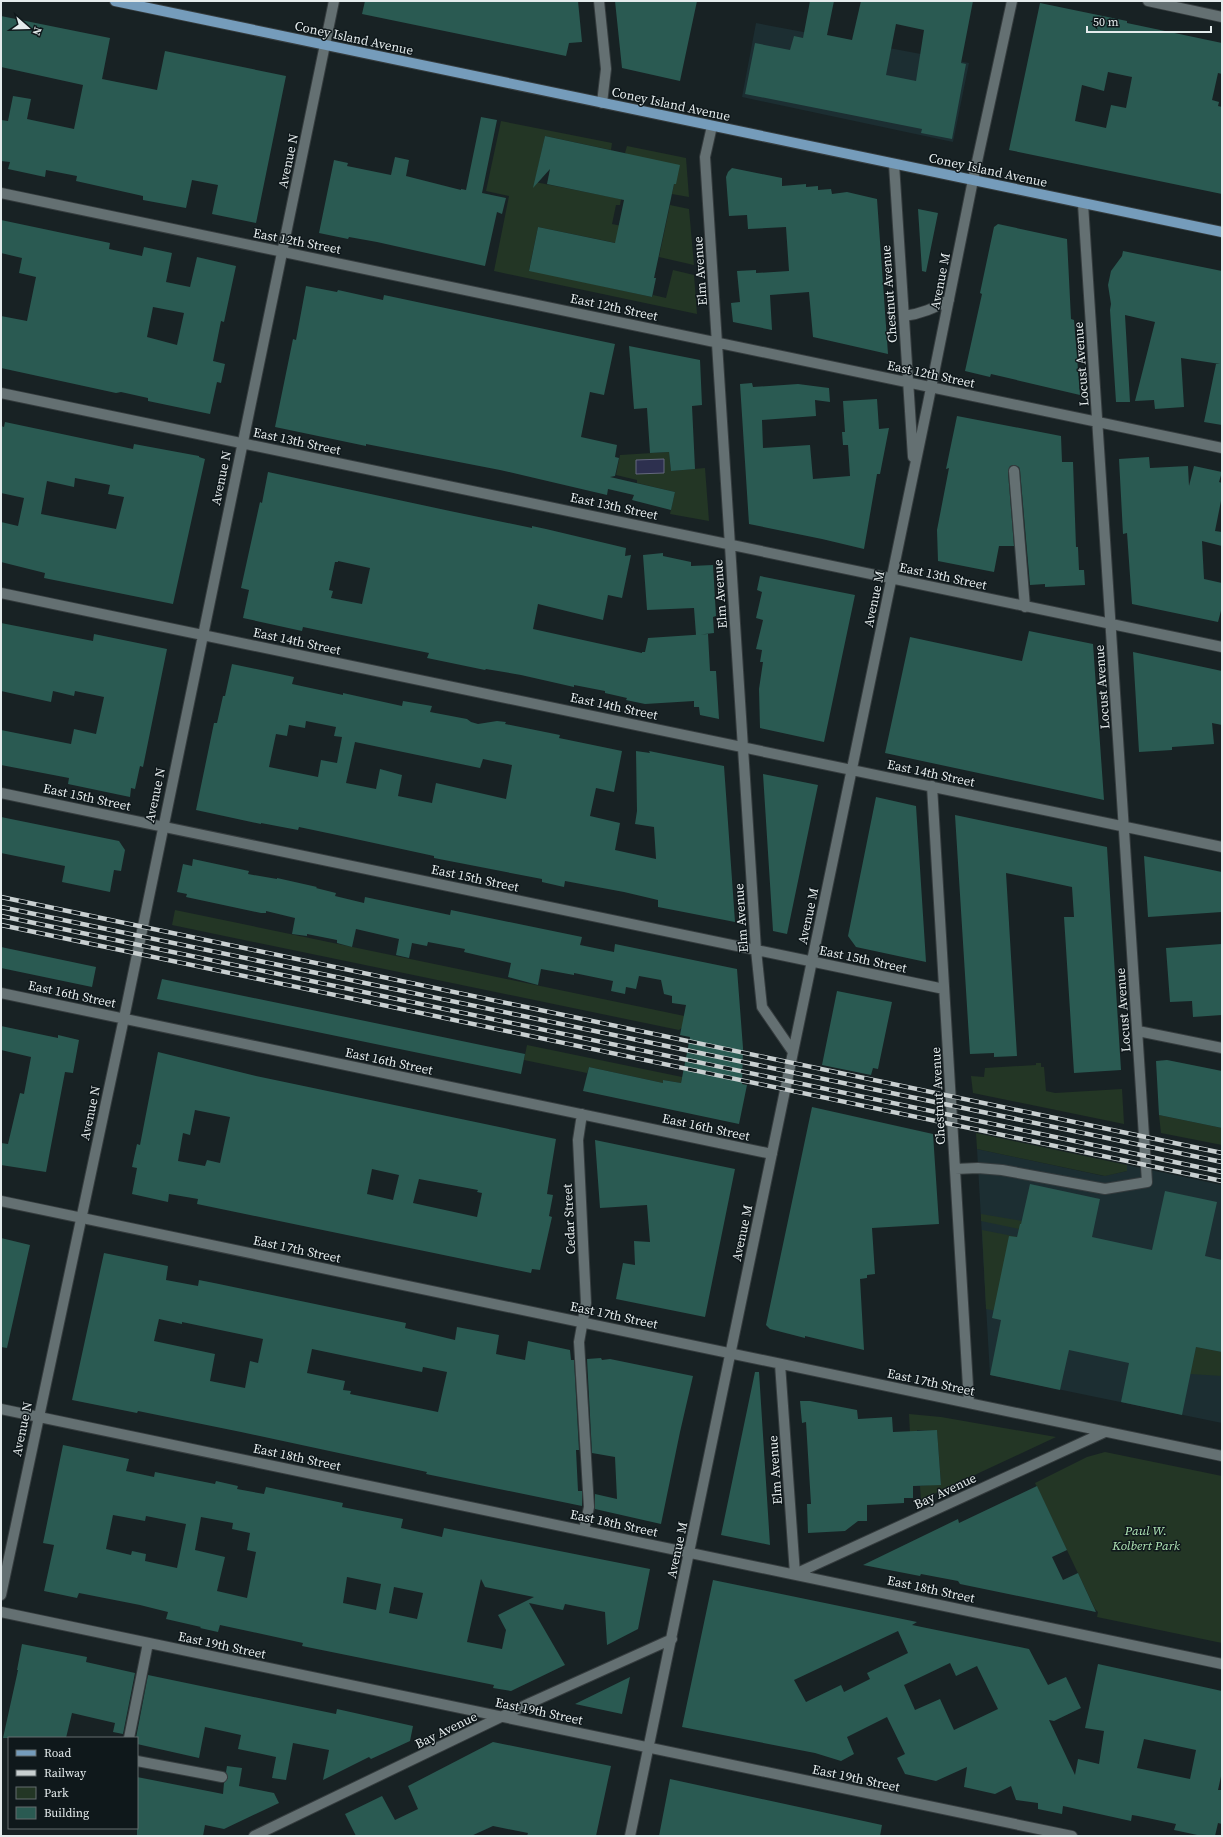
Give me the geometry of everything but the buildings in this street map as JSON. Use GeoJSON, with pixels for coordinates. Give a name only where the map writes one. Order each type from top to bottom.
{"type":"FeatureCollection","features":[{"type":"Feature","properties":{"kind":"main road","name":"Coney Island Avenue"},"geometry":{"type":"LineString","coordinates":[[115,1],[1222,232]]}},
{"type":"Feature","properties":{"kind":"street","name":"Avenue N"},"geometry":{"type":"LineString","coordinates":[[1,1594],[124,1018],[241,443],[334,1]]}},
{"type":"Feature","properties":{"kind":"street"},"geometry":{"type":"LineString","coordinates":[[599,1],[606,69],[602,103]]}},
{"type":"Feature","properties":{"kind":"street","name":"Avenue M"},"geometry":{"type":"LineString","coordinates":[[630,1836],[932,387],[973,180],[1012,1]]}},
{"type":"Feature","properties":{"kind":"street"},"geometry":{"type":"LineString","coordinates":[[1148,1],[1222,17]]}},
{"type":"Feature","properties":{"kind":"street","name":"Elm Avenue"},"geometry":{"type":"LineString","coordinates":[[712,126],[705,157],[756,950],[762,1007],[793,1052]]}},
{"type":"Feature","properties":{"kind":"street","name":"Chestnut Avenue"},"geometry":{"type":"LineString","coordinates":[[894,164],[914,470]]}},
{"type":"Feature","properties":{"kind":"street","name":"East 12th Street"},"geometry":{"type":"LineString","coordinates":[[1,193],[1222,448]]}},
{"type":"Feature","properties":{"kind":"street","name":"Locust Avenue"},"geometry":{"type":"LineString","coordinates":[[955,1169],[978,1168],[1002,1170],[1105,1189],[1147,1182],[1084,204]]}},
{"type":"Feature","properties":{"kind":"street"},"geometry":{"type":"LineString","coordinates":[[904,316],[915,315],[932,309],[949,300]]}},
{"type":"Feature","properties":{"kind":"street","name":"East 13th Street"},"geometry":{"type":"LineString","coordinates":[[1,393],[730,544],[1222,648]]}},
{"type":"Feature","properties":{"kind":"street"},"geometry":{"type":"LineString","coordinates":[[1014,472],[1025,606]]}},
{"type":"Feature","properties":{"kind":"street","name":"East 14th Street"},"geometry":{"type":"LineString","coordinates":[[1,592],[1222,847]]}},
{"type":"Feature","properties":{"kind":"street","name":"Chestnut Avenue"},"geometry":{"type":"LineString","coordinates":[[932,786],[969,1403]]}},
{"type":"Feature","properties":{"kind":"street","name":"East 15th Street"},"geometry":{"type":"LineString","coordinates":[[1,793],[944,989]]}},
{"type":"Feature","properties":{"kind":"street","name":"East 16th Street"},"geometry":{"type":"LineString","coordinates":[[1,993],[772,1154]]}},
{"type":"Feature","properties":{"kind":"street"},"geometry":{"type":"LineString","coordinates":[[1138,1031],[1222,1048]]}},
{"type":"Feature","properties":{"kind":"street","name":"Cedar Street"},"geometry":{"type":"LineString","coordinates":[[582,1114],[578,1140],[586,1303],[579,1342],[589,1508],[584,1530]]}},
{"type":"Feature","properties":{"kind":"street","name":"East 17th Street"},"geometry":{"type":"LineString","coordinates":[[1,1200],[1222,1456]]}},
{"type":"Feature","properties":{"kind":"street","name":"Elm Avenue"},"geometry":{"type":"LineString","coordinates":[[780,1364],[795,1574]]}},
{"type":"Feature","properties":{"kind":"street","name":"East 18th Street"},"geometry":{"type":"LineString","coordinates":[[1,1408],[1222,1664]]}},
{"type":"Feature","properties":{"kind":"street","name":"Bay Avenue"},"geometry":{"type":"LineString","coordinates":[[795,1574],[1105,1432]]}},
{"type":"Feature","properties":{"kind":"street","name":"East 19th Street"},"geometry":{"type":"LineString","coordinates":[[1,1612],[1072,1836]]}},
{"type":"Feature","properties":{"kind":"street","name":"Bay Avenue"},"geometry":{"type":"LineString","coordinates":[[254,1836],[502,1717],[638,1653],[672,1639]]}},
{"type":"Feature","properties":{"kind":"street"},"geometry":{"type":"LineString","coordinates":[[129,1737],[148,1643]]}},
{"type":"Feature","properties":{"kind":"street"},"geometry":{"type":"LineString","coordinates":[[138,1761],[222,1777]]}},
{"type":"Feature","properties":{"kind":"shaded area"},"geometry":{"type":"Polygon","coordinates":[[[756,23],[969,63],[953,142],[742,97],[756,23]]]}},
{"type":"Feature","properties":{"kind":"shaded area"},"geometry":{"type":"Polygon","coordinates":[[[977,1149],[1104,1176],[1127,1171],[1127,1165],[1222,1185],[1222,1423],[990,1375],[977,1149]]]}},
{"type":"Feature","properties":{"kind":"green space"},"geometry":{"type":"Polygon","coordinates":[[[501,121],[612,143],[611,150],[545,136],[535,182],[621,199],[620,205],[616,205],[612,224],[622,226],[616,243],[538,227],[529,270],[652,297],[653,295],[666,298],[673,270],[694,275],[697,314],[494,271],[509,196],[486,191],[501,121]]]}},
{"type":"Feature","properties":{"kind":"green space"},"geometry":{"type":"Polygon","coordinates":[[[627,146],[686,158],[689,197],[672,194],[674,184],[625,153],[627,146]]]}},
{"type":"Feature","properties":{"kind":"green space"},"geometry":{"type":"Polygon","coordinates":[[[670,205],[689,209],[694,265],[659,257],[670,205]]]}},
{"type":"Feature","properties":{"kind":"green space"},"geometry":{"type":"Polygon","coordinates":[[[669,452],[671,471],[705,468],[709,521],[670,514],[675,492],[637,483],[637,480],[616,475],[620,455],[669,452]]]}},
{"type":"Feature","properties":{"kind":"green space"},"geometry":{"type":"Polygon","coordinates":[[[175,910],[694,1018],[679,1030],[172,925],[175,910]]]}},
{"type":"Feature","properties":{"kind":"green space"},"geometry":{"type":"Polygon","coordinates":[[[527,1045],[682,1077],[681,1083],[663,1080],[663,1083],[589,1067],[587,1073],[524,1060],[527,1045]]]}},
{"type":"Feature","properties":{"kind":"green space"},"geometry":{"type":"Polygon","coordinates":[[[1036,1063],[1041,1063],[1041,1067],[1044,1067],[1046,1091],[1055,1093],[1122,1089],[1124,1124],[973,1093],[971,1076],[984,1077],[985,1068],[1036,1065],[1036,1063]]]}},
{"type":"Feature","properties":{"kind":"green space"},"geometry":{"type":"Polygon","coordinates":[[[1159,1115],[1222,1128],[1222,1145],[1161,1133],[1159,1115]]]}},
{"type":"Feature","properties":{"kind":"green space"},"geometry":{"type":"Polygon","coordinates":[[[976,1133],[1127,1165],[1127,1171],[1105,1176],[977,1149],[976,1133]]]}},
{"type":"Feature","properties":{"kind":"green space"},"geometry":{"type":"Polygon","coordinates":[[[981,1214],[1022,1221],[1019,1229],[981,1221],[981,1214]]]}},
{"type":"Feature","properties":{"kind":"green space"},"geometry":{"type":"Polygon","coordinates":[[[982,1230],[1018,1237],[1002,1312],[986,1309],[982,1230]]]}},
{"type":"Feature","properties":{"kind":"green space"},"geometry":{"type":"Polygon","coordinates":[[[1196,1347],[1222,1352],[1222,1376],[1190,1374],[1196,1347]]]}},
{"type":"Feature","properties":{"kind":"green space"},"geometry":{"type":"Polygon","coordinates":[[[909,1414],[941,1417],[1056,1437],[921,1500],[920,1486],[941,1484],[937,1431],[917,1430],[917,1434],[910,1434],[909,1414]]]}},
{"type":"Feature","properties":{"kind":"green space","name":"Paul W. Kolbert Park"},"geometry":{"type":"Polygon","coordinates":[[[1105,1452],[1222,1476],[1222,1643],[1097,1617],[1098,1612],[1095,1609],[1035,1483],[1087,1457],[1105,1452]]]}},
{"type":"Feature","properties":{"kind":"water"},"geometry":{"type":"Polygon","coordinates":[[[664,459],[664,473],[636,474],[636,460],[664,459]]]}},
{"type":"Feature","properties":{"kind":"railway"},"geometry":{"type":"LineString","coordinates":[[1,897],[1222,1153]]}},
{"type":"Feature","properties":{"kind":"railway"},"geometry":{"type":"LineString","coordinates":[[1,907],[1222,1162]]}},
{"type":"Feature","properties":{"kind":"railway"},"geometry":{"type":"LineString","coordinates":[[1,916],[1222,1172]]}},
{"type":"Feature","properties":{"kind":"railway"},"geometry":{"type":"LineString","coordinates":[[1,925],[1222,1181]]}}]}
